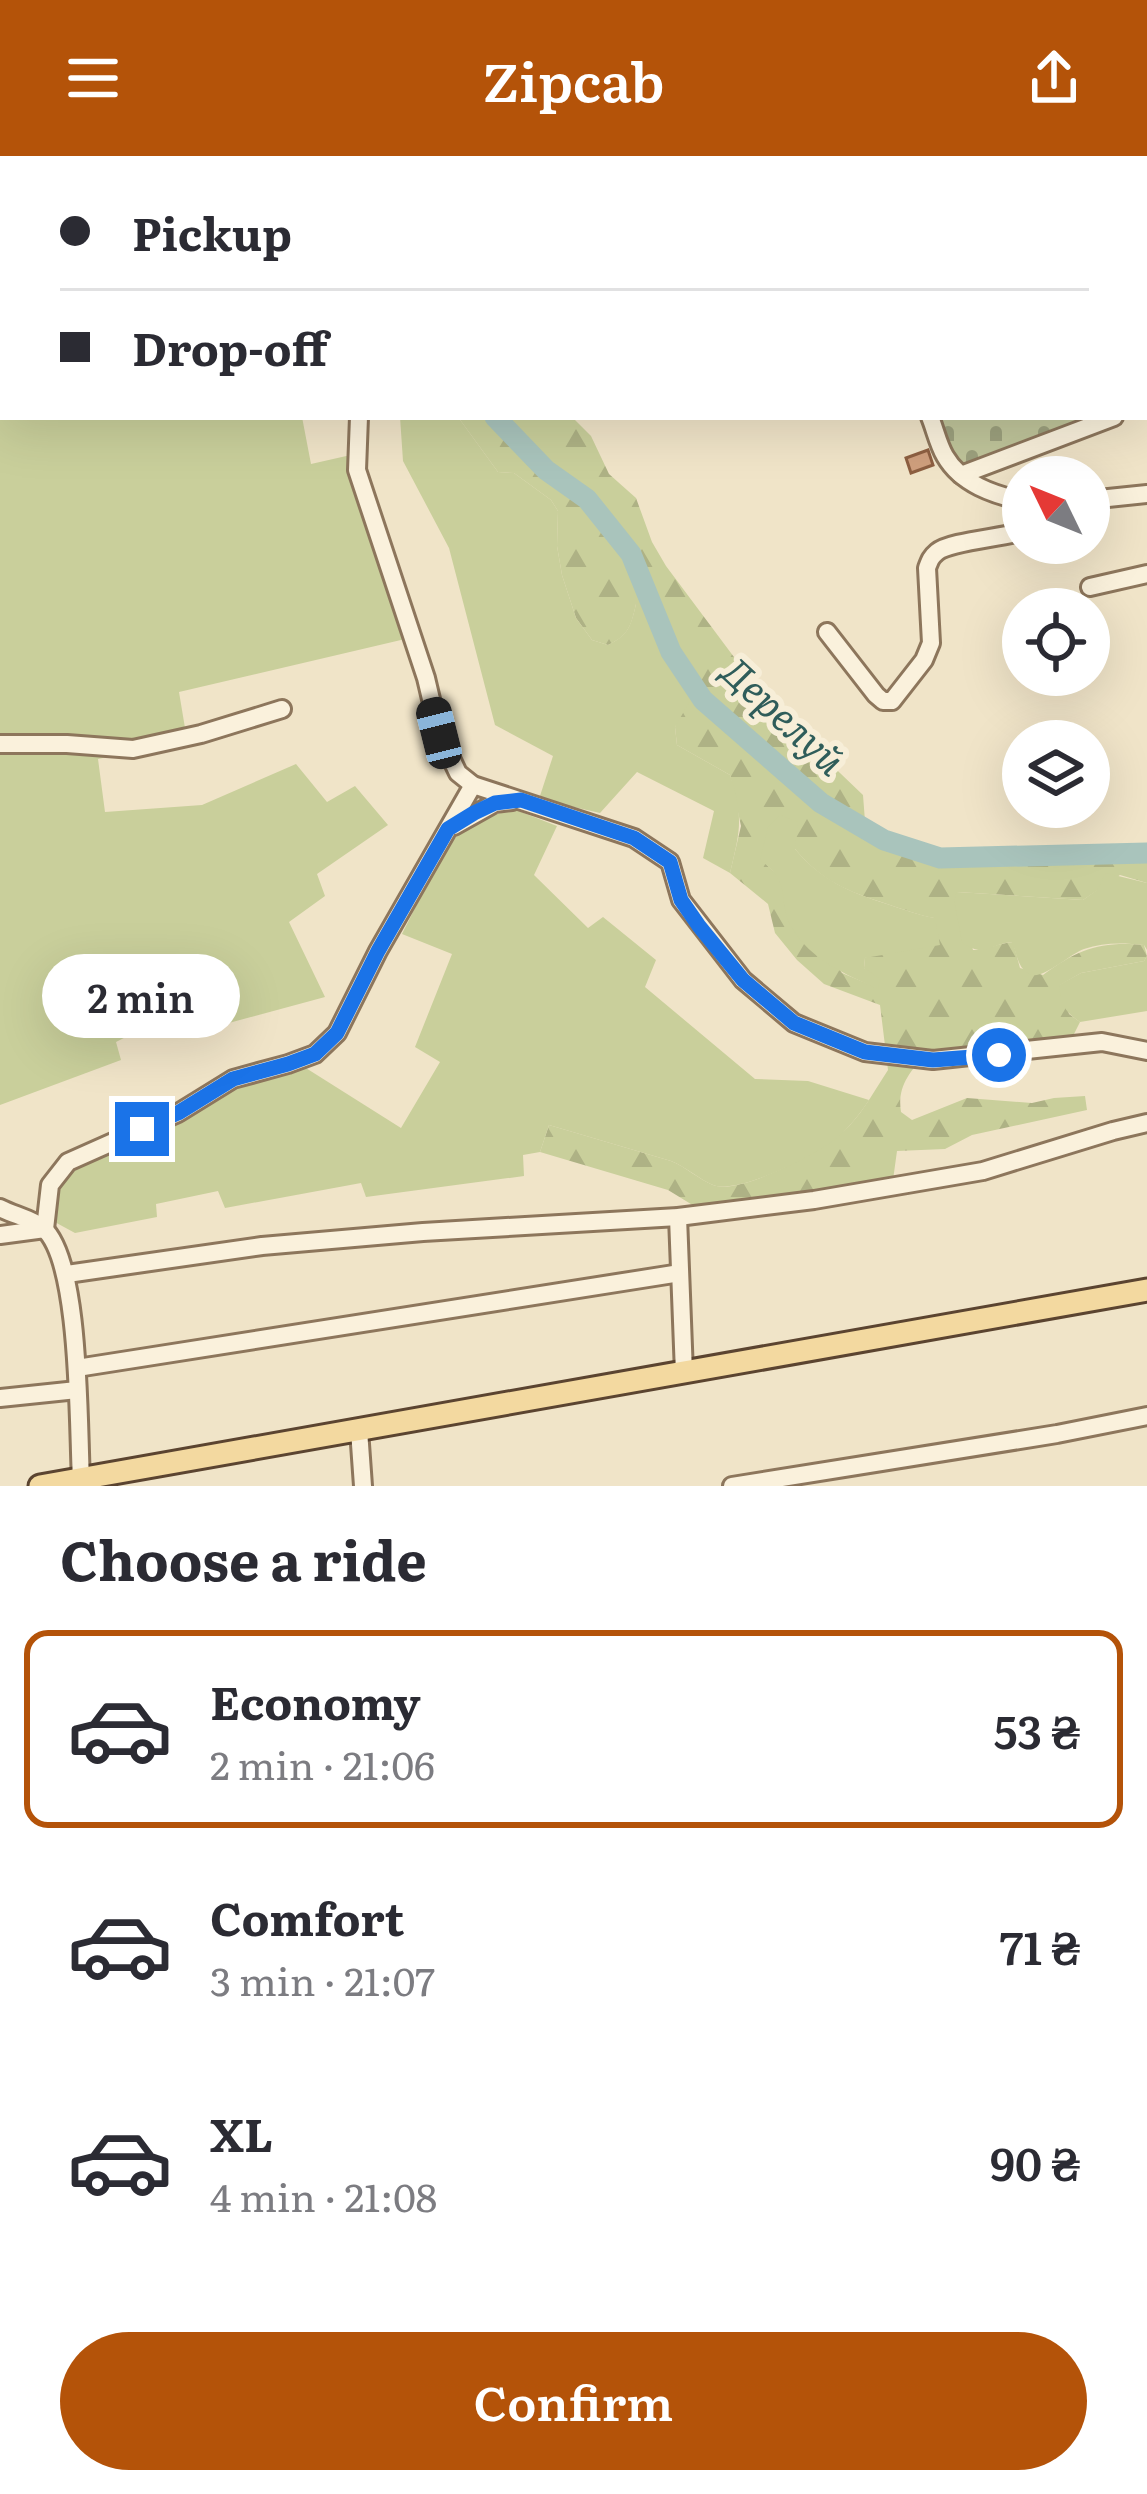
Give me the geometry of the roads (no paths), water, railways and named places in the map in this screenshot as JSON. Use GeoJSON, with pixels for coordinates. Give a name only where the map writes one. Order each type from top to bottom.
{"type":"FeatureCollection","features":[{"type":"Feature","properties":{"kind":"main road"},"geometry":{"type":"LineString","coordinates":[[40,1486],[1147,1290]]}},
{"type":"Feature","properties":{"kind":"street"},"geometry":{"type":"LineString","coordinates":[[358,420],[357,470],[426,678],[439,733],[458,773],[473,785],[634,838],[670,862],[681,900],[743,980],[794,1023],[847,1045],[865,1052],[933,1060],[1102,1042],[1147,1051]]}},
{"type":"Feature","properties":{"kind":"street"},"geometry":{"type":"LineString","coordinates":[[931,420],[945,457],[961,475],[1002,497]]}},
{"type":"Feature","properties":{"kind":"street"},"geometry":{"type":"LineString","coordinates":[[961,475],[1106,420]]}},
{"type":"Feature","properties":{"kind":"street"},"geometry":{"type":"LineString","coordinates":[[1110,499],[1147,494]]}},
{"type":"Feature","properties":{"kind":"street"},"geometry":{"type":"LineString","coordinates":[[827,632],[875,695],[892,701],[925,660],[932,643],[927,568],[932,557],[951,544],[1002,537]]}},
{"type":"Feature","properties":{"kind":"street"},"geometry":{"type":"LineString","coordinates":[[1090,586],[1147,574]]}},
{"type":"Feature","properties":{"kind":"street"},"geometry":{"type":"LineString","coordinates":[[0,744],[134,749],[283,709]]}},
{"type":"Feature","properties":{"kind":"street"},"geometry":{"type":"LineString","coordinates":[[81,1479],[68,1274],[45,1229],[50,1185],[68,1162],[178,1113],[233,1079],[315,1054],[337,1033],[473,785]]}},
{"type":"Feature","properties":{"kind":"street"},"geometry":{"type":"LineString","coordinates":[[448,829],[495,803],[521,800]]}},
{"type":"Feature","properties":{"kind":"street"},"geometry":{"type":"LineString","coordinates":[[68,1274],[262,1246],[678,1216],[814,1200],[983,1172],[1147,1124]]}},
{"type":"Feature","properties":{"kind":"street"},"geometry":{"type":"LineString","coordinates":[[0,1208],[45,1229]]}},
{"type":"Feature","properties":{"kind":"street"},"geometry":{"type":"LineString","coordinates":[[678,1216],[684,1373]]}},
{"type":"Feature","properties":{"kind":"street"},"geometry":{"type":"LineString","coordinates":[[0,1235],[45,1229]]}},
{"type":"Feature","properties":{"kind":"street"},"geometry":{"type":"LineString","coordinates":[[77,1368],[680,1273]]}},
{"type":"Feature","properties":{"kind":"street"},"geometry":{"type":"LineString","coordinates":[[0,1398],[77,1390]]}},
{"type":"Feature","properties":{"kind":"street"},"geometry":{"type":"LineString","coordinates":[[732,1486],[1147,1416]]}},
{"type":"Feature","properties":{"kind":"street"},"geometry":{"type":"LineString","coordinates":[[359,1430],[363,1486]]}},
{"type":"Feature","properties":{"kind":"waterway","name":"Дерелуй"},"geometry":{"type":"LineString","coordinates":[[498,420],[546,470],[587,499],[631,554],[671,652],[703,700],[821,803],[884,840],[940,858],[1147,853]]}}]}
